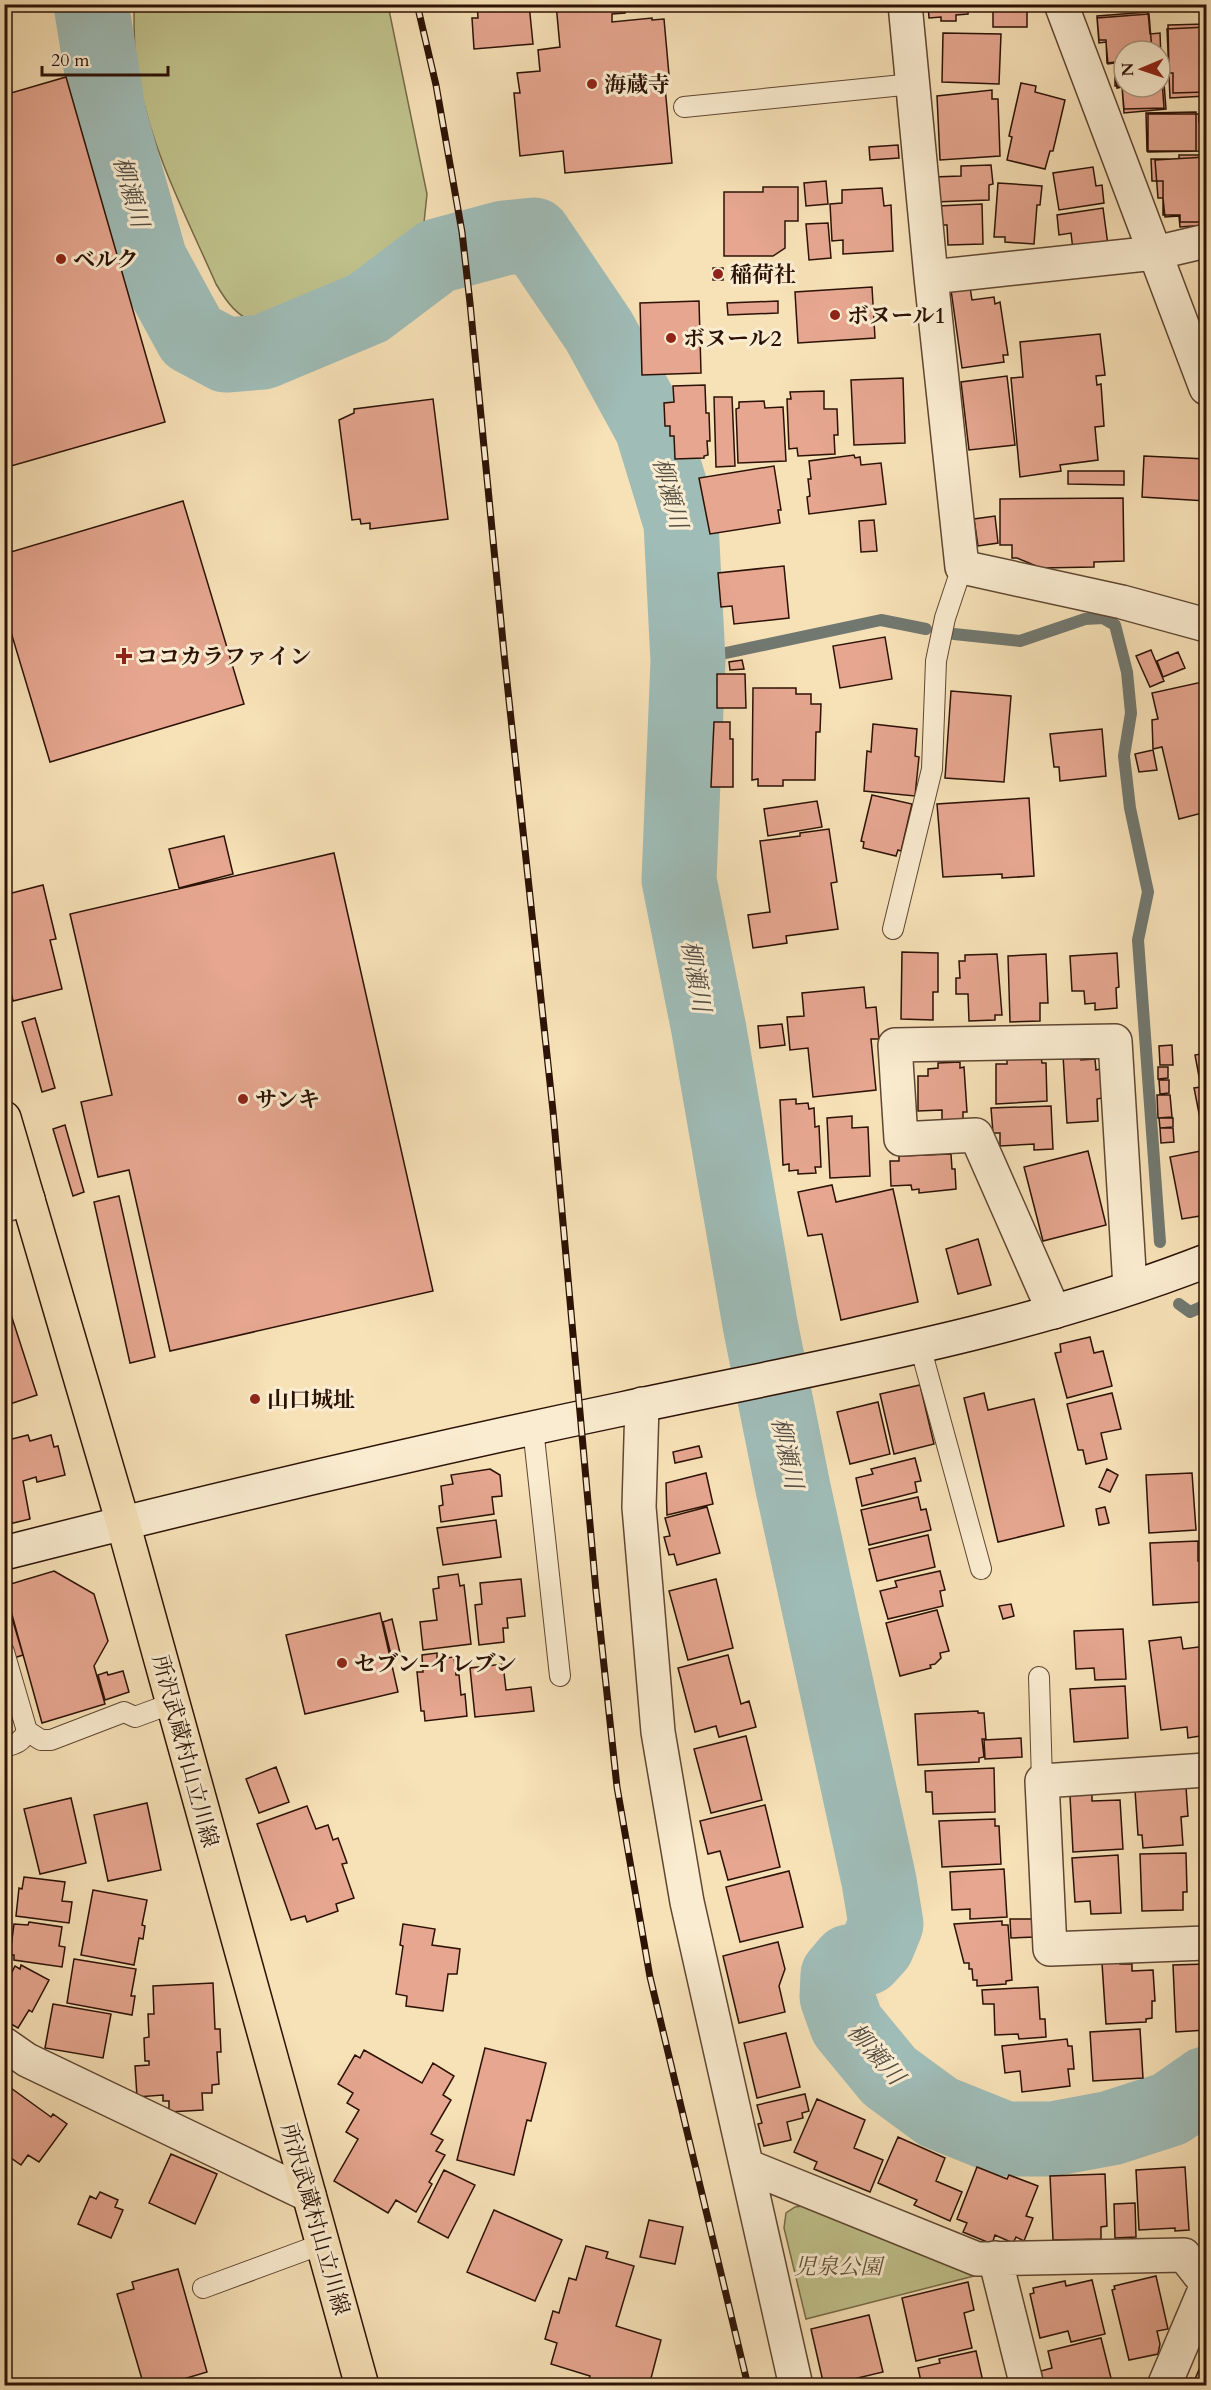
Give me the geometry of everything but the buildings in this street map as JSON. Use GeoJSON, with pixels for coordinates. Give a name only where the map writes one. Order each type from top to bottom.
{"type":"FeatureCollection","features":[{"type":"Feature","properties":{"kind":"main road","name":"所沢武蔵村山立川線"},"geometry":{"type":"LineString","coordinates":[[4,1118],[16,1202],[123,1523],[362,2385]]}},
{"type":"Feature","properties":{"kind":"street"},"geometry":{"type":"LineString","coordinates":[[905,4],[962,567],[1122,602],[1206,625]]}},
{"type":"Feature","properties":{"kind":"street"},"geometry":{"type":"LineString","coordinates":[[1060,4],[1206,388]]}},
{"type":"Feature","properties":{"kind":"street"},"geometry":{"type":"LineString","coordinates":[[931,277],[1155,253],[1206,241]]}},
{"type":"Feature","properties":{"kind":"street"},"geometry":{"type":"LineString","coordinates":[[1054,1312],[976,1135],[901,1139],[895,1046],[1115,1041],[1130,1287]]}},
{"type":"Feature","properties":{"kind":"street"},"geometry":{"type":"LineString","coordinates":[[4,1553],[123,1523],[533,1428],[920,1346],[1054,1312],[1206,1261]]}},
{"type":"Feature","properties":{"kind":"street"},"geometry":{"type":"LineString","coordinates":[[642,1404],[639,1507],[658,1732],[687,1902],[796,2385]]}},
{"type":"Feature","properties":{"kind":"street"},"geometry":{"type":"LineString","coordinates":[[1206,1770],[1042,1781],[1050,1949],[1206,1943]]}},
{"type":"Feature","properties":{"kind":"street"},"geometry":{"type":"LineString","coordinates":[[4,2044],[27,2060],[309,2195]]}},
{"type":"Feature","properties":{"kind":"street"},"geometry":{"type":"LineString","coordinates":[[747,2166],[977,2259],[1184,2255],[1206,2285],[1164,2385]]}},
{"type":"Feature","properties":{"kind":"street"},"geometry":{"type":"LineString","coordinates":[[995,2258],[1027,2385]]}},
{"type":"Feature","properties":{"kind":"lane"},"geometry":{"type":"LineString","coordinates":[[684,107],[913,84]]}},
{"type":"Feature","properties":{"kind":"lane"},"geometry":{"type":"LineString","coordinates":[[893,928],[932,769],[936,662],[945,618],[962,567]]}},
{"type":"Feature","properties":{"kind":"lane"},"geometry":{"type":"LineString","coordinates":[[920,1346],[981,1569]]}},
{"type":"Feature","properties":{"kind":"lane"},"geometry":{"type":"LineString","coordinates":[[533,1428],[560,1676]]}},
{"type":"Feature","properties":{"kind":"lane"},"geometry":{"type":"LineString","coordinates":[[4,1652],[27,1731],[23,1739],[16,1744],[4,1747]]}},
{"type":"Feature","properties":{"kind":"lane"},"geometry":{"type":"LineString","coordinates":[[1039,1677],[1042,1781]]}},
{"type":"Feature","properties":{"kind":"lane"},"geometry":{"type":"LineString","coordinates":[[27,1731],[42,1740],[51,1740],[124,1712],[135,1717],[173,1703]]}},
{"type":"Feature","properties":{"kind":"lane"},"geometry":{"type":"LineString","coordinates":[[203,2288],[322,2244]]}},
{"type":"Feature","properties":{"kind":"green space"},"geometry":{"type":"Polygon","coordinates":[[[134,5],[388,5],[427,194],[422,242],[341,292],[295,315],[275,322],[259,323],[245,318],[228,303],[216,284],[154,138],[138,77],[134,5]]]}},
{"type":"Feature","properties":{"kind":"green space","name":"児泉公園"},"geometry":{"type":"Polygon","coordinates":[[[803,2206],[974,2276],[806,2319],[784,2228],[786,2213],[795,2207],[803,2206]]]}},
{"type":"Feature","properties":{"kind":"waterway","name":"柳瀬川"},"geometry":{"type":"LineString","coordinates":[[91,4],[109,116],[150,260],[192,337],[226,355],[263,352],[368,308],[437,256],[504,238],[534,235],[599,331],[652,428],[681,523],[688,661],[679,880],[709,1030],[760,1324],[793,1488],[879,1881],[886,1924],[877,1946],[866,1958],[849,1962],[838,1975],[837,1997],[847,2025],[889,2076],[938,2112],[1005,2139],[1052,2139],[1111,2128],[1170,2109],[1206,2084]]}},
{"type":"Feature","properties":{"kind":"waterway"},"geometry":{"type":"LineString","coordinates":[[954,634],[1020,641],[1085,619],[1103,618],[1115,625],[1127,672],[1131,713],[1124,756],[1130,808],[1148,892],[1138,940],[1160,1242]]}},
{"type":"Feature","properties":{"kind":"waterway"},"geometry":{"type":"LineString","coordinates":[[688,661],[881,620],[926,629]]}},
{"type":"Feature","properties":{"kind":"waterway"},"geometry":{"type":"LineString","coordinates":[[1179,1304],[1190,1312],[1206,1305]]}},
{"type":"Feature","properties":{"kind":"railway"},"geometry":{"type":"LineString","coordinates":[[417,4],[436,85],[462,232],[470,303],[505,663],[553,1111],[596,1591],[617,1787],[650,1977],[748,2386]]}},
{"type":"Feature","properties":{"kind":"place","name":"海蔵寺"},"geometry":{"type":"Point","coordinates":[592,84]}},
{"type":"Feature","properties":{"kind":"place","name":"ベルク"},"geometry":{"type":"Point","coordinates":[61,259]}},
{"type":"Feature","properties":{"kind":"place","name":"稲荷社"},"geometry":{"type":"Point","coordinates":[718,274]}},
{"type":"Feature","properties":{"kind":"place","name":"ボヌール1"},"geometry":{"type":"Point","coordinates":[835,315]}},
{"type":"Feature","properties":{"kind":"place","name":"ボヌール2"},"geometry":{"type":"Point","coordinates":[671,338]}},
{"type":"Feature","properties":{"kind":"place","name":"ココカラファイン"},"geometry":{"type":"Point","coordinates":[124,656]}},
{"type":"Feature","properties":{"kind":"place","name":"サンキ"},"geometry":{"type":"Point","coordinates":[243,1099]}},
{"type":"Feature","properties":{"kind":"place","name":"山口城址"},"geometry":{"type":"Point","coordinates":[255,1399]}},
{"type":"Feature","properties":{"kind":"place","name":"セブン-イレブン"},"geometry":{"type":"Point","coordinates":[342,1663]}}]}
